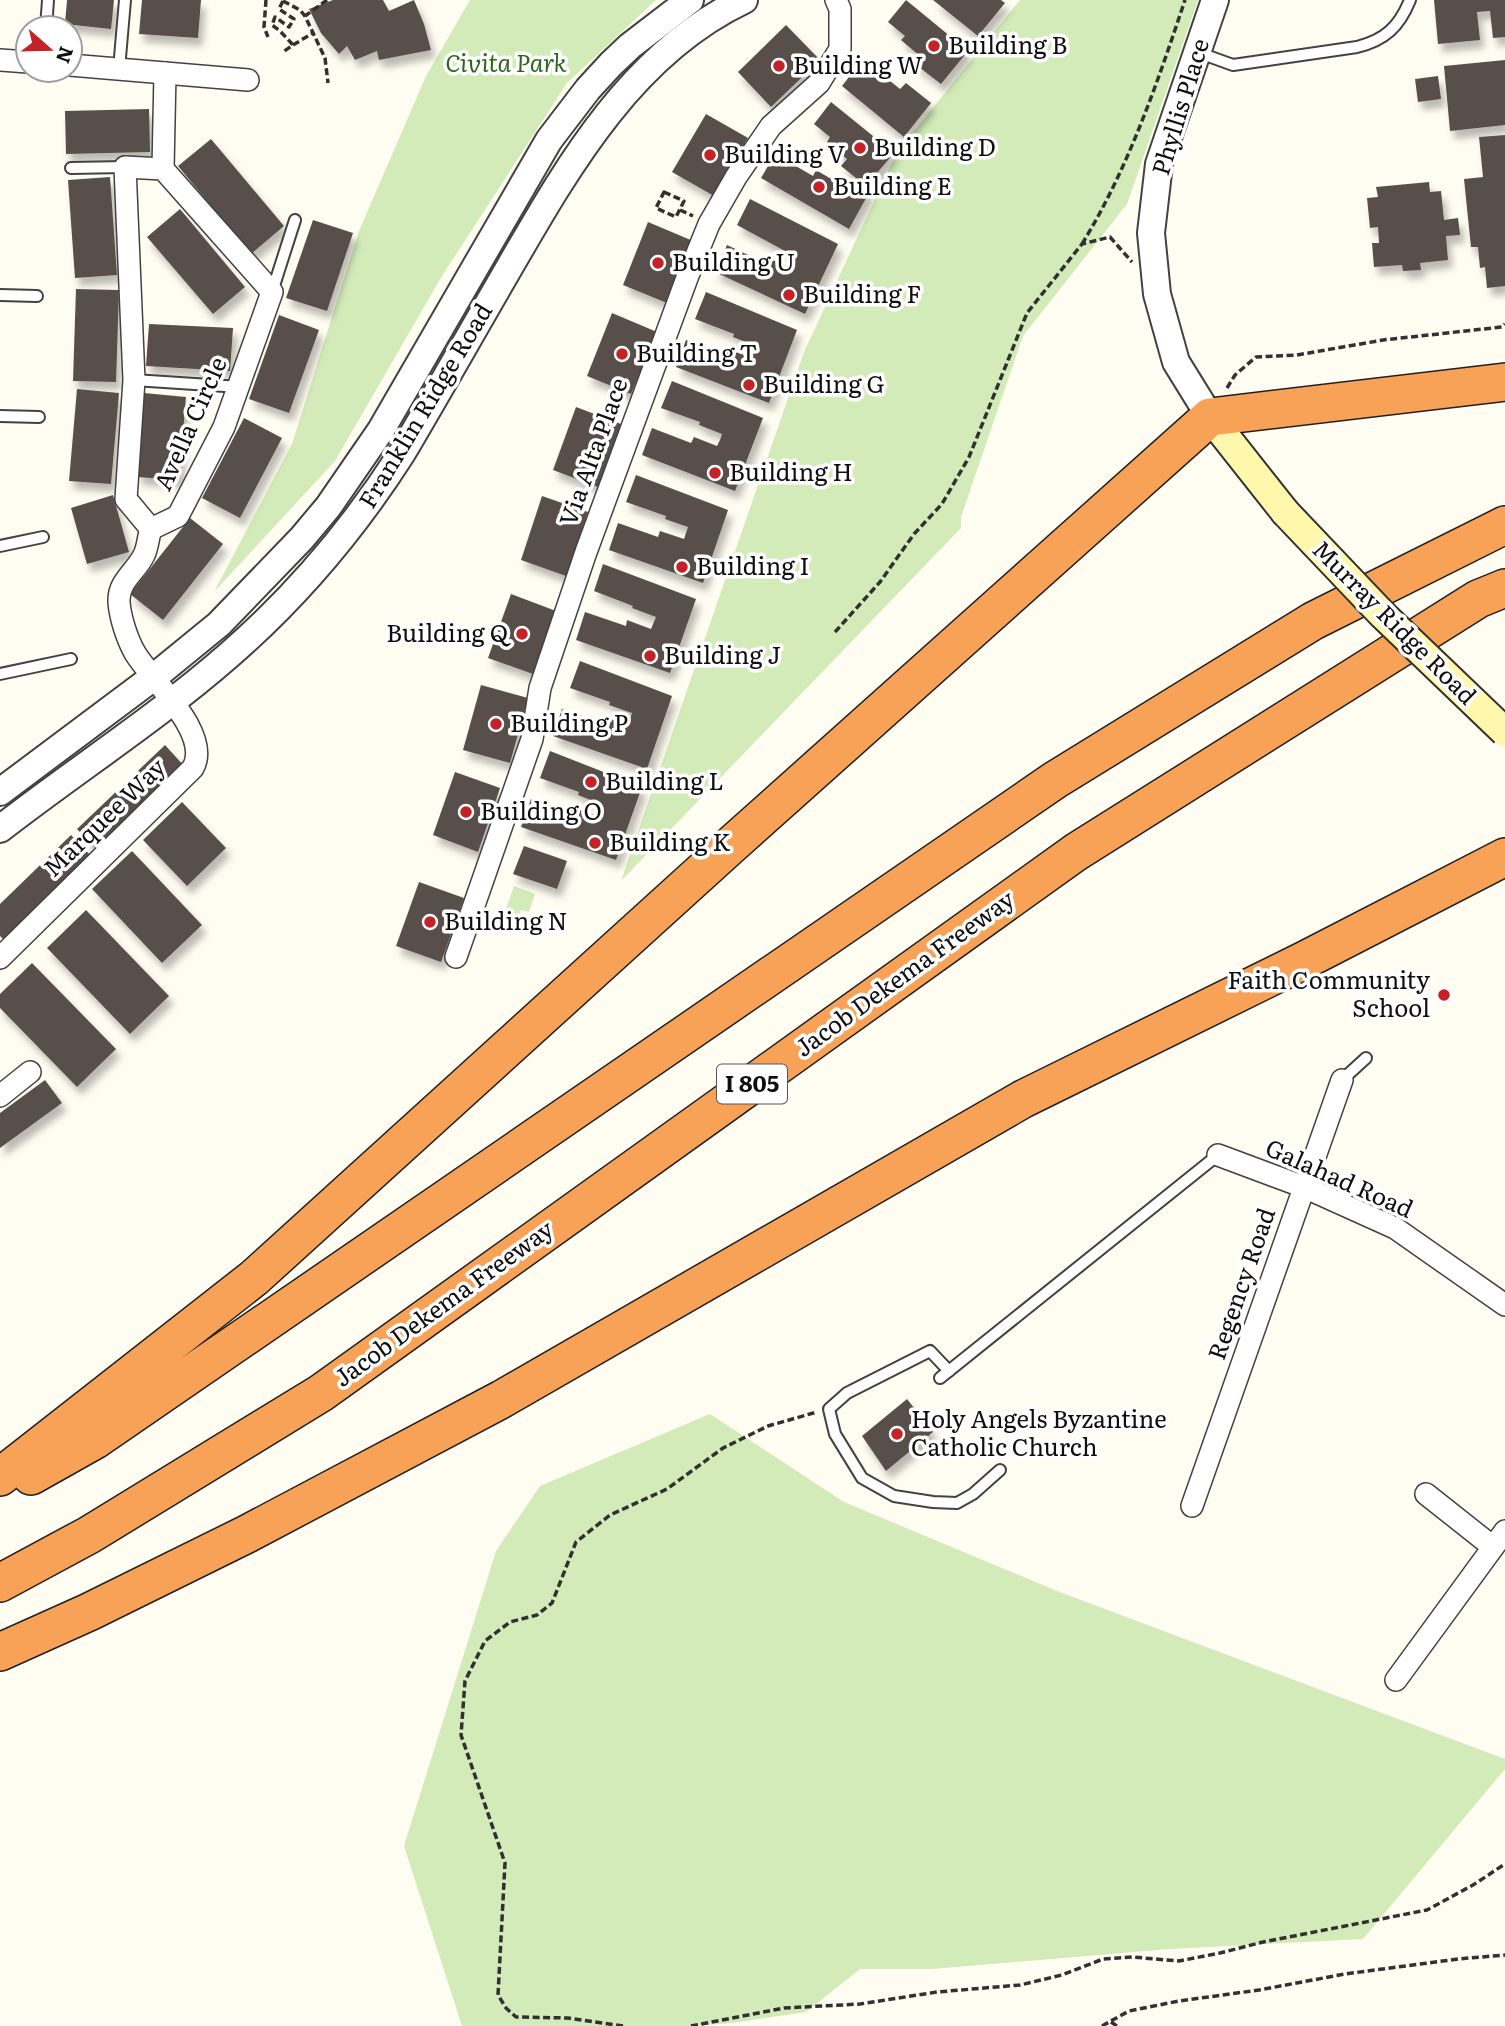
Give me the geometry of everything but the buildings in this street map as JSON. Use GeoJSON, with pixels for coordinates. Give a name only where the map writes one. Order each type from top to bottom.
{"type":"FeatureCollection","features":[{"type":"Feature","properties":{"kind":"highway"},"geometry":{"type":"LineString","coordinates":[[0,1477],[254,1278],[718,856],[1210,416],[1505,382]]}},
{"type":"Feature","properties":{"kind":"highway"},"geometry":{"type":"LineString","coordinates":[[0,1495],[95,1440],[1055,780],[1313,621],[1505,525]]}},
{"type":"Feature","properties":{"kind":"highway","name":"Jacob Dekema Freeway"},"geometry":{"type":"LineString","coordinates":[[0,1583],[89,1535],[321,1393],[1076,852],[1478,599],[1505,588]]}},
{"type":"Feature","properties":{"kind":"highway"},"geometry":{"type":"LineString","coordinates":[[0,1652],[89,1612],[247,1534],[502,1399],[1023,1099],[1305,960],[1505,857]]}},
{"type":"Feature","properties":{"kind":"main road","name":"Phyllis Place"},"geometry":{"type":"LineString","coordinates":[[1210,416],[1285,512]]}},
{"type":"Feature","properties":{"kind":"main road","name":"Murray Ridge Road"},"geometry":{"type":"LineString","coordinates":[[1285,512],[1383,615],[1505,732]]}},
{"type":"Feature","properties":{"kind":"street","name":"Franklin Ridge Road"},"geometry":{"type":"LineString","coordinates":[[0,792],[154,677],[219,624],[302,538],[353,472],[381,430],[534,163],[566,118],[587,89],[630,46],[690,0]]}},
{"type":"Feature","properties":{"kind":"street","name":"Franklin Ridge Road"},"geometry":{"type":"LineString","coordinates":[[0,829],[173,702],[229,656],[300,586],[376,493],[408,443],[544,207],[586,141],[632,86],[659,60],[724,10],[744,0]]}},
{"type":"Feature","properties":{"kind":"street","name":"Via Alta Place"},"geometry":{"type":"LineString","coordinates":[[456,957],[531,738],[540,688],[586,552],[687,278],[709,225],[736,177],[771,126],[818,83],[840,49],[839,9],[836,0]]}},
{"type":"Feature","properties":{"kind":"street","name":"Phyllis Place"},"geometry":{"type":"LineString","coordinates":[[1210,416],[1176,362],[1157,294],[1151,233],[1159,164],[1215,0]]}},
{"type":"Feature","properties":{"kind":"street"},"geometry":{"type":"LineString","coordinates":[[84,66],[248,80]]}},
{"type":"Feature","properties":{"kind":"street"},"geometry":{"type":"LineString","coordinates":[[165,73],[163,169],[272,292]]}},
{"type":"Feature","properties":{"kind":"street"},"geometry":{"type":"LineString","coordinates":[[125,167],[163,169]]}},
{"type":"Feature","properties":{"kind":"street","name":"Avella Circle"},"geometry":{"type":"LineString","coordinates":[[125,167],[134,380],[126,499],[151,529],[178,516],[224,427],[272,292]]}},
{"type":"Feature","properties":{"kind":"street","name":"Marquee Way"},"geometry":{"type":"LineString","coordinates":[[0,958],[193,768],[198,760],[198,745],[173,702],[135,653],[119,603],[120,590],[129,573],[144,556],[151,529]]}},
{"type":"Feature","properties":{"kind":"street"},"geometry":{"type":"LineString","coordinates":[[173,702],[167,682],[173,673],[214,638],[219,624]]}},
{"type":"Feature","properties":{"kind":"street"},"geometry":{"type":"LineString","coordinates":[[93,759],[109,733],[155,697],[154,677]]}},
{"type":"Feature","properties":{"kind":"street"},"geometry":{"type":"LineString","coordinates":[[0,1095],[30,1072]]}},
{"type":"Feature","properties":{"kind":"street","name":"Regency Road"},"geometry":{"type":"LineString","coordinates":[[1192,1506],[1342,1080]]}},
{"type":"Feature","properties":{"kind":"street","name":"Galahad Road"},"geometry":{"type":"LineString","coordinates":[[1218,1155],[1304,1186],[1395,1228],[1505,1305]]}},
{"type":"Feature","properties":{"kind":"street"},"geometry":{"type":"LineString","coordinates":[[1396,1680],[1499,1539],[1426,1494]]}},
{"type":"Feature","properties":{"kind":"lane"},"geometry":{"type":"LineString","coordinates":[[119,69],[125,0]]}},
{"type":"Feature","properties":{"kind":"lane"},"geometry":{"type":"LineString","coordinates":[[1198,52],[1233,65],[1357,47],[1376,42],[1390,32],[1401,19],[1410,0]]}},
{"type":"Feature","properties":{"kind":"lane"},"geometry":{"type":"LineString","coordinates":[[71,169],[125,167]]}},
{"type":"Feature","properties":{"kind":"lane"},"geometry":{"type":"LineString","coordinates":[[272,292],[295,220]]}},
{"type":"Feature","properties":{"kind":"lane"},"geometry":{"type":"LineString","coordinates":[[0,295],[37,296]]}},
{"type":"Feature","properties":{"kind":"lane"},"geometry":{"type":"LineString","coordinates":[[134,380],[240,387]]}},
{"type":"Feature","properties":{"kind":"lane"},"geometry":{"type":"LineString","coordinates":[[0,416],[39,417]]}},
{"type":"Feature","properties":{"kind":"lane"},"geometry":{"type":"LineString","coordinates":[[0,546],[43,537]]}},
{"type":"Feature","properties":{"kind":"lane"},"geometry":{"type":"LineString","coordinates":[[0,674],[71,659]]}},
{"type":"Feature","properties":{"kind":"lane"},"geometry":{"type":"LineString","coordinates":[[1342,1080],[1366,1058]]}},
{"type":"Feature","properties":{"kind":"lane"},"geometry":{"type":"LineString","coordinates":[[940,1378],[1218,1155]]}},
{"type":"Feature","properties":{"kind":"lane"},"geometry":{"type":"LineString","coordinates":[[950,1371],[930,1351],[847,1393],[829,1409],[835,1434],[862,1478],[894,1496],[957,1503],[973,1494],[1000,1470]]}},
{"type":"Feature","properties":{"kind":"path"},"geometry":{"type":"LineString","coordinates":[[266,0],[264,27],[268,37]]}},
{"type":"Feature","properties":{"kind":"path"},"geometry":{"type":"LineString","coordinates":[[293,45],[272,25],[275,17],[289,27],[294,19],[279,9],[282,0],[300,10],[304,16],[325,58],[328,83]]}},
{"type":"Feature","properties":{"kind":"path"},"geometry":{"type":"LineString","coordinates":[[304,16],[327,0]]}},
{"type":"Feature","properties":{"kind":"path"},"geometry":{"type":"LineString","coordinates":[[835,632],[880,582],[914,534],[942,504],[969,457],[1027,313],[1082,244],[1103,210],[1128,159],[1185,0]]}},
{"type":"Feature","properties":{"kind":"path"},"geometry":{"type":"LineString","coordinates":[[283,52],[313,33]]}},
{"type":"Feature","properties":{"kind":"path"},"geometry":{"type":"LineString","coordinates":[[664,192],[684,201],[680,210],[676,217],[656,208],[664,192]]}},
{"type":"Feature","properties":{"kind":"path"},"geometry":{"type":"LineString","coordinates":[[1082,244],[1110,237],[1138,269]]}},
{"type":"Feature","properties":{"kind":"path"},"geometry":{"type":"LineString","coordinates":[[1234,375],[1256,357],[1297,355],[1383,340],[1502,327],[1505,324]]}},
{"type":"Feature","properties":{"kind":"path"},"geometry":{"type":"LineString","coordinates":[[623,2026],[568,2018],[516,2017],[498,1995],[505,1863],[461,1735],[465,1681],[485,1641],[510,1622],[537,1615],[552,1604],[576,1542],[610,1515],[667,1489],[723,1448],[768,1426],[829,1409]]}},
{"type":"Feature","properties":{"kind":"path"},"geometry":{"type":"LineString","coordinates":[[691,2026],[784,2008],[860,2004],[937,1992],[1020,1985],[1062,1975],[1103,1959],[1132,1956],[1179,1961],[1220,1953],[1427,1910],[1505,1864]]}},
{"type":"Feature","properties":{"kind":"path"},"geometry":{"type":"LineString","coordinates":[[1102,2026],[1129,2011],[1179,2001],[1259,1990],[1345,1973],[1505,1955]]}},
{"type":"Feature","properties":{"kind":"path"},"geometry":{"type":"LineString","coordinates":[[1111,2022],[1117,2026]]}},
{"type":"Feature","properties":{"kind":"green space","name":"Civita Park"},"geometry":{"type":"Polygon","coordinates":[[[470,0],[656,0],[567,83],[442,276],[335,461],[214,592],[292,444],[359,231],[426,76],[470,0]]]}},
{"type":"Feature","properties":{"kind":"green space"},"geometry":{"type":"Polygon","coordinates":[[[1020,0],[1198,0],[1127,204],[1023,336],[961,517],[961,528],[621,881],[804,352],[897,152],[1020,0]]]}},
{"type":"Feature","properties":{"kind":"green space"},"geometry":{"type":"Polygon","coordinates":[[[514,886],[535,894],[529,912],[521,910],[516,922],[503,918],[514,886]]]}},
{"type":"Feature","properties":{"kind":"green space"},"geometry":{"type":"Polygon","coordinates":[[[710,1414],[844,1502],[1057,1591],[1505,1759],[1505,1769],[1363,1939],[1170,1949],[932,1969],[860,1969],[806,2012],[732,2023],[692,2026],[462,2026],[404,1846],[496,1551],[540,1486],[710,1414]]]}},
{"type":"Feature","properties":{"kind":"place","name":"Building B"},"geometry":{"type":"Point","coordinates":[934,46]}},
{"type":"Feature","properties":{"kind":"place","name":"Building W"},"geometry":{"type":"Point","coordinates":[779,66]}},
{"type":"Feature","properties":{"kind":"place","name":"Building D"},"geometry":{"type":"Point","coordinates":[860,148]}},
{"type":"Feature","properties":{"kind":"place","name":"Building V"},"geometry":{"type":"Point","coordinates":[710,155]}},
{"type":"Feature","properties":{"kind":"place","name":"Building E"},"geometry":{"type":"Point","coordinates":[819,187]}},
{"type":"Feature","properties":{"kind":"place","name":"Building U"},"geometry":{"type":"Point","coordinates":[658,263]}},
{"type":"Feature","properties":{"kind":"place","name":"Building F"},"geometry":{"type":"Point","coordinates":[789,295]}},
{"type":"Feature","properties":{"kind":"place","name":"Building T"},"geometry":{"type":"Point","coordinates":[622,354]}},
{"type":"Feature","properties":{"kind":"place","name":"Building G"},"geometry":{"type":"Point","coordinates":[749,385]}},
{"type":"Feature","properties":{"kind":"place","name":"Building H"},"geometry":{"type":"Point","coordinates":[715,473]}},
{"type":"Feature","properties":{"kind":"place","name":"Building I"},"geometry":{"type":"Point","coordinates":[682,567]}},
{"type":"Feature","properties":{"kind":"place","name":"Building Q"},"geometry":{"type":"Point","coordinates":[522,634]}},
{"type":"Feature","properties":{"kind":"place","name":"Building J"},"geometry":{"type":"Point","coordinates":[650,656]}},
{"type":"Feature","properties":{"kind":"place","name":"Building P"},"geometry":{"type":"Point","coordinates":[496,724]}},
{"type":"Feature","properties":{"kind":"place","name":"Building L"},"geometry":{"type":"Point","coordinates":[591,782]}},
{"type":"Feature","properties":{"kind":"place","name":"Building O"},"geometry":{"type":"Point","coordinates":[466,812]}},
{"type":"Feature","properties":{"kind":"place","name":"Building K"},"geometry":{"type":"Point","coordinates":[595,843]}},
{"type":"Feature","properties":{"kind":"place","name":"Building N"},"geometry":{"type":"Point","coordinates":[430,922]}},
{"type":"Feature","properties":{"kind":"place","name":"Faith Community School"},"geometry":{"type":"Point","coordinates":[1444,995]}},
{"type":"Feature","properties":{"kind":"place","name":"Holy Angels Byzantine Catholic Church"},"geometry":{"type":"Point","coordinates":[897,1434]}}]}
